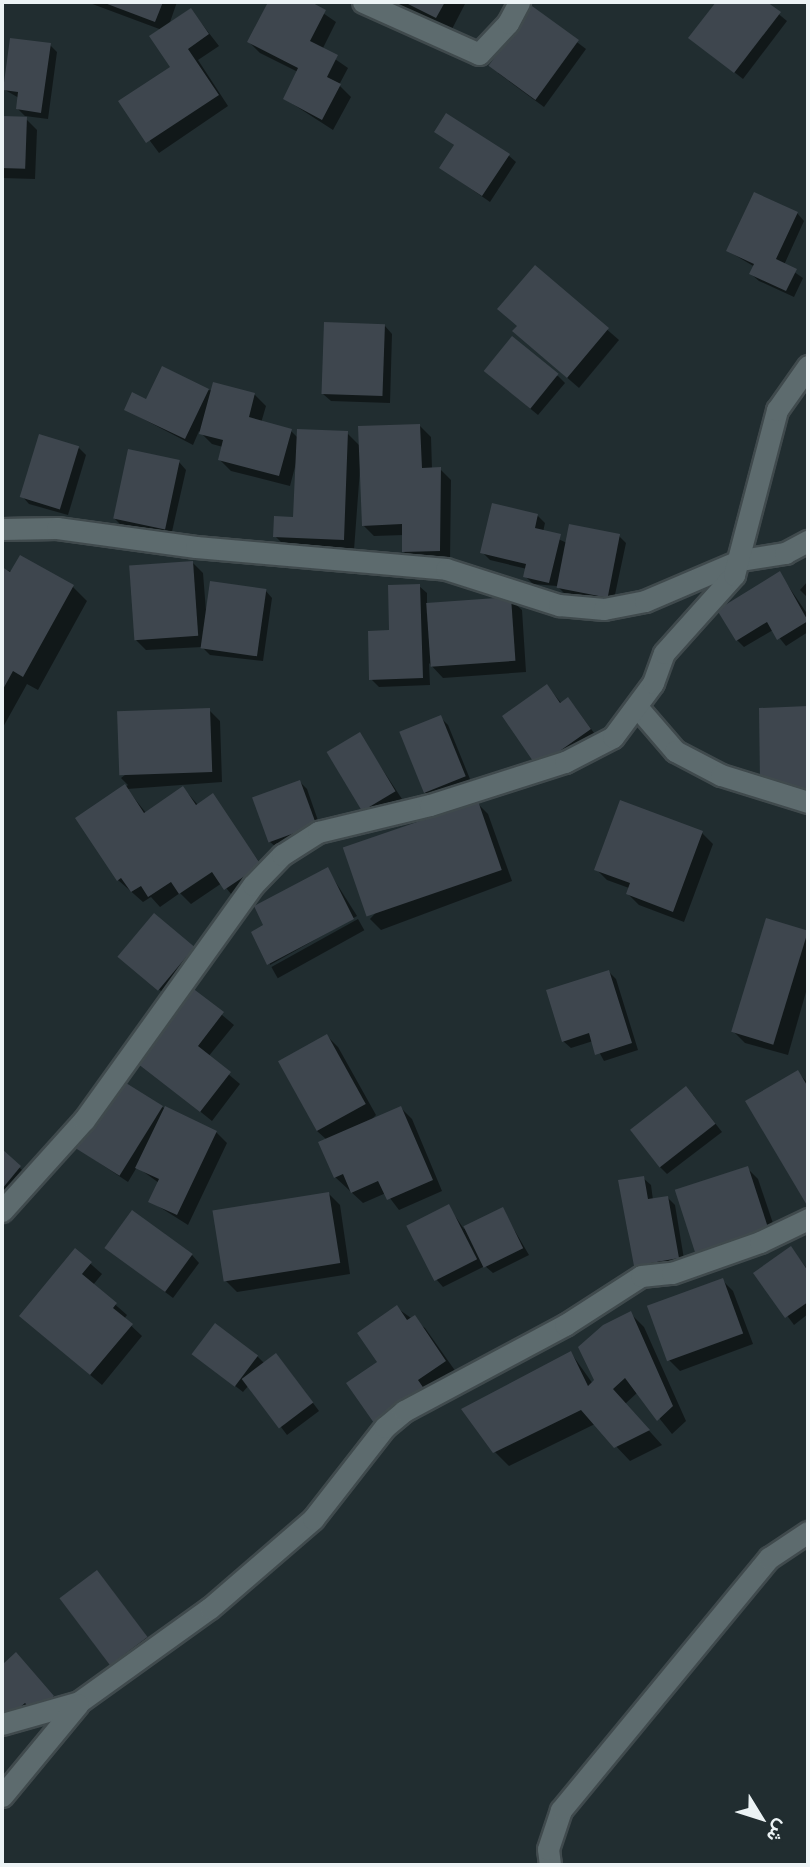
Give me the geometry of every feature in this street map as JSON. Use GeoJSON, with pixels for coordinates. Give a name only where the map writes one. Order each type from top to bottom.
{"type":"FeatureCollection","features":[{"type":"Feature","properties":{"kind":"street"},"geometry":{"type":"LineString","coordinates":[[363,2],[480,54],[508,23],[519,2]]}},
{"type":"Feature","properties":{"kind":"street"},"geometry":{"type":"LineString","coordinates":[[2,1211],[84,1120],[253,885],[282,855],[318,832],[430,805],[565,762],[613,737],[638,708],[664,653],[733,575],[741,560],[777,410],[808,366]]}},
{"type":"Feature","properties":{"kind":"street"},"geometry":{"type":"LineString","coordinates":[[2,529],[57,528],[196,547],[446,569],[559,606],[604,609],[645,601],[741,560],[785,553],[808,541]]}},
{"type":"Feature","properties":{"kind":"street"},"geometry":{"type":"LineString","coordinates":[[638,708],[651,729],[674,751],[720,775],[808,802]]}},
{"type":"Feature","properties":{"kind":"street"},"geometry":{"type":"LineString","coordinates":[[2,1796],[79,1702],[210,1608],[313,1519],[385,1427],[404,1411],[565,1325],[641,1276],[673,1273],[760,1242],[808,1219]]}},
{"type":"Feature","properties":{"kind":"street"},"geometry":{"type":"LineString","coordinates":[[550,1865],[548,1849],[561,1810],[769,1558],[808,1532]]}},
{"type":"Feature","properties":{"kind":"street"},"geometry":{"type":"LineString","coordinates":[[2,1724],[79,1702]]}},
{"type":"Feature","properties":{"kind":"building"},"geometry":{"type":"Polygon","coordinates":[[[102,2],[163,2],[155,22],[102,2]]]}},
{"type":"Feature","properties":{"kind":"building"},"geometry":{"type":"Polygon","coordinates":[[[268,2],[311,2],[326,10],[310,41],[338,55],[327,77],[341,84],[322,120],[283,99],[298,68],[247,42],[268,2]]]}},
{"type":"Feature","properties":{"kind":"building"},"geometry":{"type":"Polygon","coordinates":[[[404,2],[445,2],[436,18],[404,2]]]}},
{"type":"Feature","properties":{"kind":"building"},"geometry":{"type":"Polygon","coordinates":[[[716,2],[767,2],[781,12],[734,73],[688,38],[716,2]]]}},
{"type":"Feature","properties":{"kind":"building"},"geometry":{"type":"Polygon","coordinates":[[[532,6],[579,40],[535,100],[489,66],[532,6]]]}},
{"type":"Feature","properties":{"kind":"building"},"geometry":{"type":"Polygon","coordinates":[[[191,8],[209,34],[188,49],[219,95],[146,143],[118,101],[170,67],[149,36],[191,8]]]}},
{"type":"Feature","properties":{"kind":"building"},"geometry":{"type":"Polygon","coordinates":[[[10,38],[51,43],[41,113],[16,109],[18,92],[3,90],[10,38]]]}},
{"type":"Feature","properties":{"kind":"building"},"geometry":{"type":"Polygon","coordinates":[[[446,113],[510,154],[482,196],[439,168],[454,145],[434,132],[446,113]]]}},
{"type":"Feature","properties":{"kind":"building"},"geometry":{"type":"Polygon","coordinates":[[[2,116],[27,117],[25,169],[2,168],[2,116]]]}},
{"type":"Feature","properties":{"kind":"building"},"geometry":{"type":"Polygon","coordinates":[[[754,192],[798,212],[776,259],[797,269],[786,291],[749,274],[754,264],[726,251],[754,192]]]}},
{"type":"Feature","properties":{"kind":"building"},"geometry":{"type":"Polygon","coordinates":[[[535,265],[609,328],[567,378],[512,331],[517,326],[497,309],[535,265]]]}},
{"type":"Feature","properties":{"kind":"building"},"geometry":{"type":"Polygon","coordinates":[[[324,322],[385,324],[382,396],[321,394],[324,322]]]}},
{"type":"Feature","properties":{"kind":"building"},"geometry":{"type":"Polygon","coordinates":[[[512,336],[559,374],[530,409],[484,371],[512,336]]]}},
{"type":"Feature","properties":{"kind":"building"},"geometry":{"type":"Polygon","coordinates":[[[162,366],[209,389],[185,439],[124,410],[132,392],[146,399],[162,366]]]}},
{"type":"Feature","properties":{"kind":"building"},"geometry":{"type":"Polygon","coordinates":[[[213,382],[255,393],[249,417],[292,429],[279,476],[218,460],[223,440],[199,434],[213,382]]]}},
{"type":"Feature","properties":{"kind":"building"},"geometry":{"type":"Polygon","coordinates":[[[420,424],[422,468],[441,467],[440,551],[402,552],[402,524],[362,526],[358,426],[420,424]]]}},
{"type":"Feature","properties":{"kind":"building"},"geometry":{"type":"Polygon","coordinates":[[[297,429],[348,431],[344,540],[273,537],[274,516],[293,517],[297,429]]]}},
{"type":"Feature","properties":{"kind":"building"},"geometry":{"type":"Polygon","coordinates":[[[39,434],[79,446],[60,509],[20,497],[39,434]]]}},
{"type":"Feature","properties":{"kind":"building"},"geometry":{"type":"Polygon","coordinates":[[[128,449],[180,460],[165,529],[113,518],[128,449]]]}},
{"type":"Feature","properties":{"kind":"building"},"geometry":{"type":"Polygon","coordinates":[[[492,503],[538,514],[535,528],[561,534],[549,583],[523,577],[526,564],[480,553],[492,503]]]}},
{"type":"Feature","properties":{"kind":"building"},"geometry":{"type":"Polygon","coordinates":[[[569,524],[620,534],[608,598],[557,588],[569,524]]]}},
{"type":"Feature","properties":{"kind":"building"},"geometry":{"type":"Polygon","coordinates":[[[20,555],[74,585],[23,677],[13,671],[2,691],[2,567],[10,572],[20,555]]]}},
{"type":"Feature","properties":{"kind":"building"},"geometry":{"type":"Polygon","coordinates":[[[193,561],[198,636],[134,640],[129,565],[193,561]]]}},
{"type":"Feature","properties":{"kind":"building"},"geometry":{"type":"Polygon","coordinates":[[[780,571],[808,621],[777,640],[767,622],[736,641],[717,610],[780,571]]]}},
{"type":"Feature","properties":{"kind":"building"},"geometry":{"type":"Polygon","coordinates":[[[210,581],[266,589],[257,656],[201,648],[210,581]]]}},
{"type":"Feature","properties":{"kind":"building"},"geometry":{"type":"Polygon","coordinates":[[[420,584],[423,678],[369,680],[368,631],[389,630],[388,585],[420,584]]]}},
{"type":"Feature","properties":{"kind":"building"},"geometry":{"type":"Polygon","coordinates":[[[511,597],[515,661],[431,667],[426,603],[511,597]]]}},
{"type":"Feature","properties":{"kind":"building"},"geometry":{"type":"Polygon","coordinates":[[[547,684],[560,703],[568,697],[591,729],[537,767],[502,716],[547,684]]]}},
{"type":"Feature","properties":{"kind":"building"},"geometry":{"type":"Polygon","coordinates":[[[808,706],[808,793],[760,781],[759,708],[808,706]]]}},
{"type":"Feature","properties":{"kind":"building"},"geometry":{"type":"Polygon","coordinates":[[[210,708],[212,772],[119,775],[117,711],[210,708]]]}},
{"type":"Feature","properties":{"kind":"building"},"geometry":{"type":"Polygon","coordinates":[[[441,715],[466,776],[424,793],[399,732],[441,715]]]}},
{"type":"Feature","properties":{"kind":"building"},"geometry":{"type":"Polygon","coordinates":[[[360,732],[396,791],[362,811],[327,752],[360,732]]]}},
{"type":"Feature","properties":{"kind":"building"},"geometry":{"type":"Polygon","coordinates":[[[300,780],[316,825],[268,843],[252,797],[300,780]]]}},
{"type":"Feature","properties":{"kind":"building"},"geometry":{"type":"Polygon","coordinates":[[[125,784],[144,813],[183,786],[196,805],[213,793],[261,865],[224,890],[212,872],[179,894],[171,882],[148,897],[141,886],[131,892],[121,878],[117,881],[75,818],[125,784]]]}},
{"type":"Feature","properties":{"kind":"building"},"geometry":{"type":"Polygon","coordinates":[[[620,800],[703,831],[673,912],[626,894],[630,883],[594,870],[620,800]]]}},
{"type":"Feature","properties":{"kind":"building"},"geometry":{"type":"Polygon","coordinates":[[[478,801],[502,870],[367,917],[343,848],[478,801]]]}},
{"type":"Feature","properties":{"kind":"building"},"geometry":{"type":"Polygon","coordinates":[[[328,867],[354,919],[267,965],[251,932],[263,925],[254,906],[328,867]]]}},
{"type":"Feature","properties":{"kind":"building"},"geometry":{"type":"Polygon","coordinates":[[[154,913],[195,947],[158,991],[117,957],[154,913]]]}},
{"type":"Feature","properties":{"kind":"building"},"geometry":{"type":"Polygon","coordinates":[[[766,918],[808,931],[773,1045],[731,1032],[766,918]]]}},
{"type":"Feature","properties":{"kind":"building"},"geometry":{"type":"Polygon","coordinates":[[[609,970],[632,1043],[595,1055],[589,1033],[562,1042],[546,990],[609,970]]]}},
{"type":"Feature","properties":{"kind":"building"},"geometry":{"type":"Polygon","coordinates":[[[191,987],[224,1012],[198,1046],[231,1072],[200,1112],[133,1060],[191,987]]]}},
{"type":"Feature","properties":{"kind":"building"},"geometry":{"type":"Polygon","coordinates":[[[327,1034],[366,1104],[317,1131],[278,1061],[327,1034]]]}},
{"type":"Feature","properties":{"kind":"building"},"geometry":{"type":"Polygon","coordinates":[[[798,1070],[808,1087],[808,1207],[745,1101],[798,1070]]]}},
{"type":"Feature","properties":{"kind":"building"},"geometry":{"type":"Polygon","coordinates":[[[118,1078],[163,1106],[119,1176],[75,1148],[118,1078]]]}},
{"type":"Feature","properties":{"kind":"building"},"geometry":{"type":"Polygon","coordinates":[[[686,1086],[716,1124],[660,1168],[630,1130],[686,1086]]]}},
{"type":"Feature","properties":{"kind":"building"},"geometry":{"type":"Polygon","coordinates":[[[165,1106],[217,1131],[177,1215],[148,1202],[159,1179],[135,1168],[165,1106]]]}},
{"type":"Feature","properties":{"kind":"building"},"geometry":{"type":"Polygon","coordinates":[[[401,1106],[433,1180],[387,1200],[378,1181],[351,1193],[343,1174],[334,1178],[318,1142],[401,1106]]]}},
{"type":"Feature","properties":{"kind":"building"},"geometry":{"type":"Polygon","coordinates":[[[2,1149],[21,1166],[2,1189],[2,1149]]]}},
{"type":"Feature","properties":{"kind":"building"},"geometry":{"type":"Polygon","coordinates":[[[748,1166],[771,1236],[698,1260],[675,1190],[748,1166]]]}},
{"type":"Feature","properties":{"kind":"building"},"geometry":{"type":"Polygon","coordinates":[[[644,1176],[648,1199],[668,1196],[679,1258],[634,1266],[618,1180],[644,1176]]]}},
{"type":"Feature","properties":{"kind":"building"},"geometry":{"type":"Polygon","coordinates":[[[329,1192],[340,1263],[224,1282],[212,1210],[329,1192]]]}},
{"type":"Feature","properties":{"kind":"building"},"geometry":{"type":"Polygon","coordinates":[[[449,1204],[477,1259],[434,1281],[406,1226],[449,1204]]]}},
{"type":"Feature","properties":{"kind":"building"},"geometry":{"type":"Polygon","coordinates":[[[503,1207],[523,1248],[484,1268],[463,1226],[503,1207]]]}},
{"type":"Feature","properties":{"kind":"building"},"geometry":{"type":"Polygon","coordinates":[[[132,1210],[193,1254],[165,1292],[104,1248],[132,1210]]]}},
{"type":"Feature","properties":{"kind":"building"},"geometry":{"type":"Polygon","coordinates":[[[791,1246],[808,1271],[808,1302],[785,1318],[753,1273],[791,1246]]]}},
{"type":"Feature","properties":{"kind":"building"},"geometry":{"type":"Polygon","coordinates":[[[75,1248],[92,1262],[82,1274],[117,1303],[113,1308],[133,1324],[90,1375],[19,1316],[75,1248]]]}},
{"type":"Feature","properties":{"kind":"building"},"geometry":{"type":"Polygon","coordinates":[[[723,1278],[743,1333],[667,1361],[647,1306],[723,1278]]]}},
{"type":"Feature","properties":{"kind":"building"},"geometry":{"type":"Polygon","coordinates":[[[397,1305],[407,1320],[415,1315],[446,1361],[418,1380],[427,1393],[374,1423],[346,1383],[377,1362],[357,1333],[397,1305]]]}},
{"type":"Feature","properties":{"kind":"building"},"geometry":{"type":"Polygon","coordinates":[[[631,1311],[673,1406],[657,1421],[625,1378],[613,1389],[650,1430],[614,1448],[581,1410],[493,1453],[461,1409],[571,1351],[588,1386],[594,1380],[578,1347],[603,1325],[631,1311]]]}},
{"type":"Feature","properties":{"kind":"building"},"geometry":{"type":"Polygon","coordinates":[[[215,1323],[258,1355],[235,1387],[192,1354],[215,1323]]]}},
{"type":"Feature","properties":{"kind":"building"},"geometry":{"type":"Polygon","coordinates":[[[276,1353],[313,1403],[279,1428],[242,1379],[276,1353]]]}},
{"type":"Feature","properties":{"kind":"building"},"geometry":{"type":"Polygon","coordinates":[[[97,1570],[148,1637],[110,1665],[59,1598],[97,1570]]]}},
{"type":"Feature","properties":{"kind":"building"},"geometry":{"type":"Polygon","coordinates":[[[16,1652],[54,1696],[34,1712],[25,1703],[4,1721],[2,1665],[16,1652]]]}}]}
